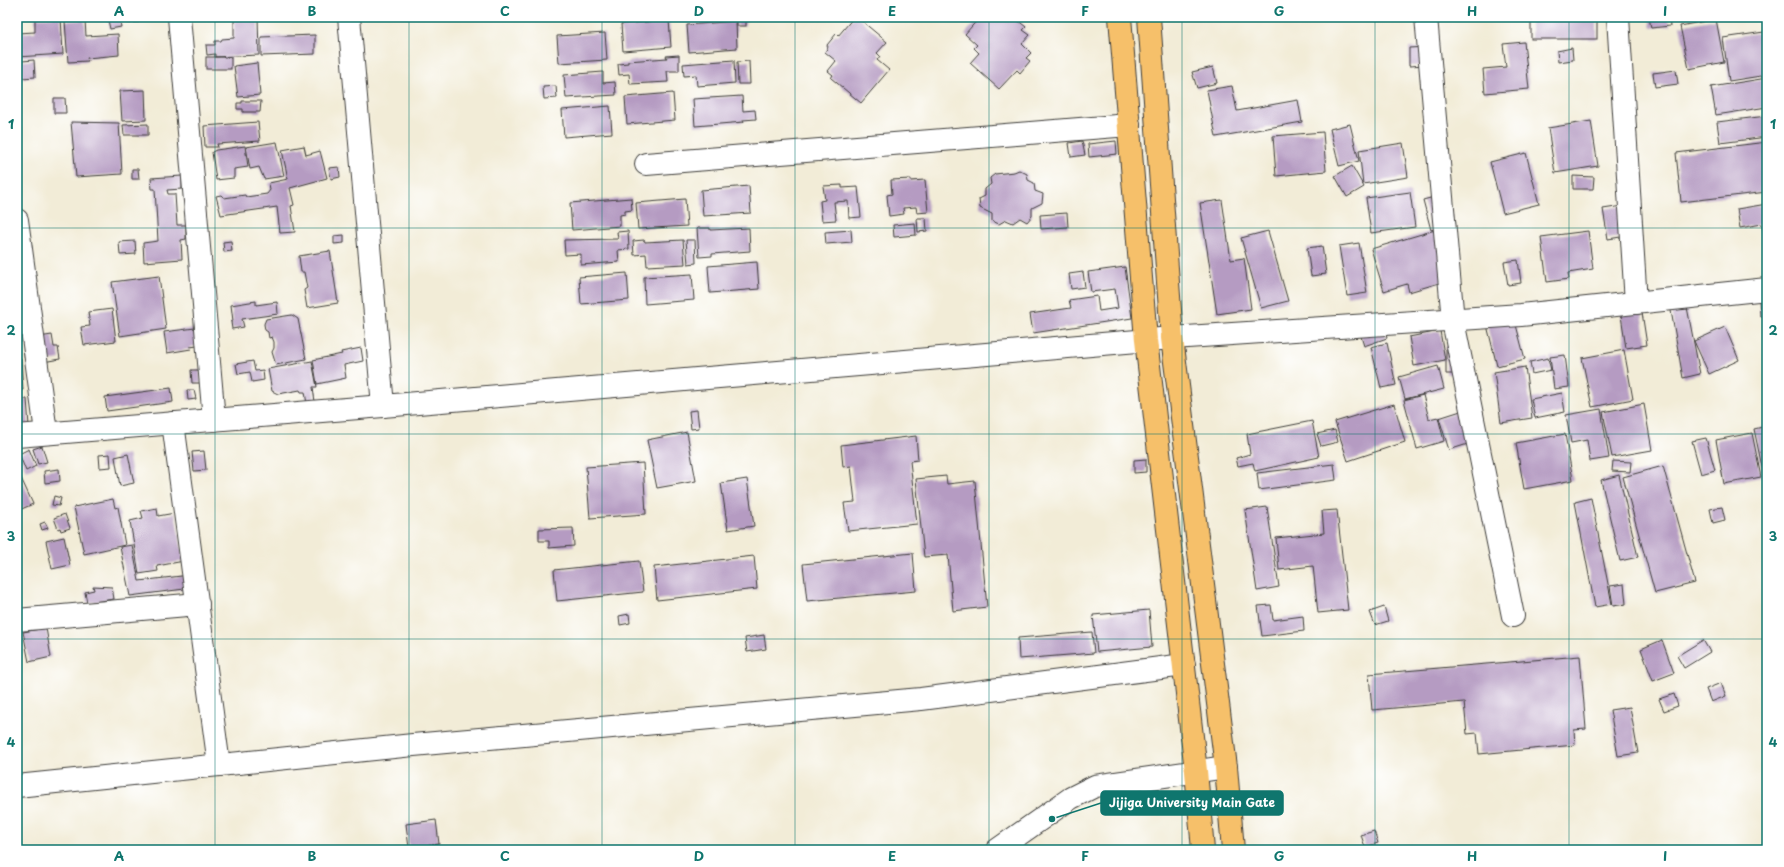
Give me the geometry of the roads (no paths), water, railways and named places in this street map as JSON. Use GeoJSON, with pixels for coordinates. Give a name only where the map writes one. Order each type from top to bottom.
{"type":"FeatureCollection","features":[{"type":"Feature","properties":{"kind":"main road"},"geometry":{"type":"LineString","coordinates":[[1120,17],[1146,340],[1196,771],[1203,850]]}},
{"type":"Feature","properties":{"kind":"main road"},"geometry":{"type":"LineString","coordinates":[[1149,17],[1172,338],[1226,767],[1233,850]]}},
{"type":"Feature","properties":{"kind":"street"},"geometry":{"type":"LineString","coordinates":[[179,17],[214,420]]}},
{"type":"Feature","properties":{"kind":"street"},"geometry":{"type":"LineString","coordinates":[[349,17],[384,406]]}},
{"type":"Feature","properties":{"kind":"street"},"geometry":{"type":"LineString","coordinates":[[1426,17],[1453,321],[1513,616]]}},
{"type":"Feature","properties":{"kind":"street"},"geometry":{"type":"LineString","coordinates":[[1618,17],[1636,303]]}},
{"type":"Feature","properties":{"kind":"street"},"geometry":{"type":"LineString","coordinates":[[646,164],[1129,125]]}},
{"type":"Feature","properties":{"kind":"street"},"geometry":{"type":"LineString","coordinates":[[17,220],[46,432]]}},
{"type":"Feature","properties":{"kind":"street"},"geometry":{"type":"LineString","coordinates":[[17,436],[46,432],[384,406],[1146,340],[1453,321],[1767,289]]}},
{"type":"Feature","properties":{"kind":"street"},"geometry":{"type":"LineString","coordinates":[[173,423],[219,765]]}},
{"type":"Feature","properties":{"kind":"street"},"geometry":{"type":"LineString","coordinates":[[17,620],[198,604]]}},
{"type":"Feature","properties":{"kind":"street"},"geometry":{"type":"LineString","coordinates":[[17,786],[413,745],[921,699],[1184,665]]}},
{"type":"Feature","properties":{"kind":"street"},"geometry":{"type":"LineString","coordinates":[[997,850],[1071,798],[1095,786],[1226,767]]}},
{"type":"Feature","properties":{"kind":"place","name":"Jijiga University Main Gate"},"geometry":{"type":"Point","coordinates":[1052,819]}}]}
